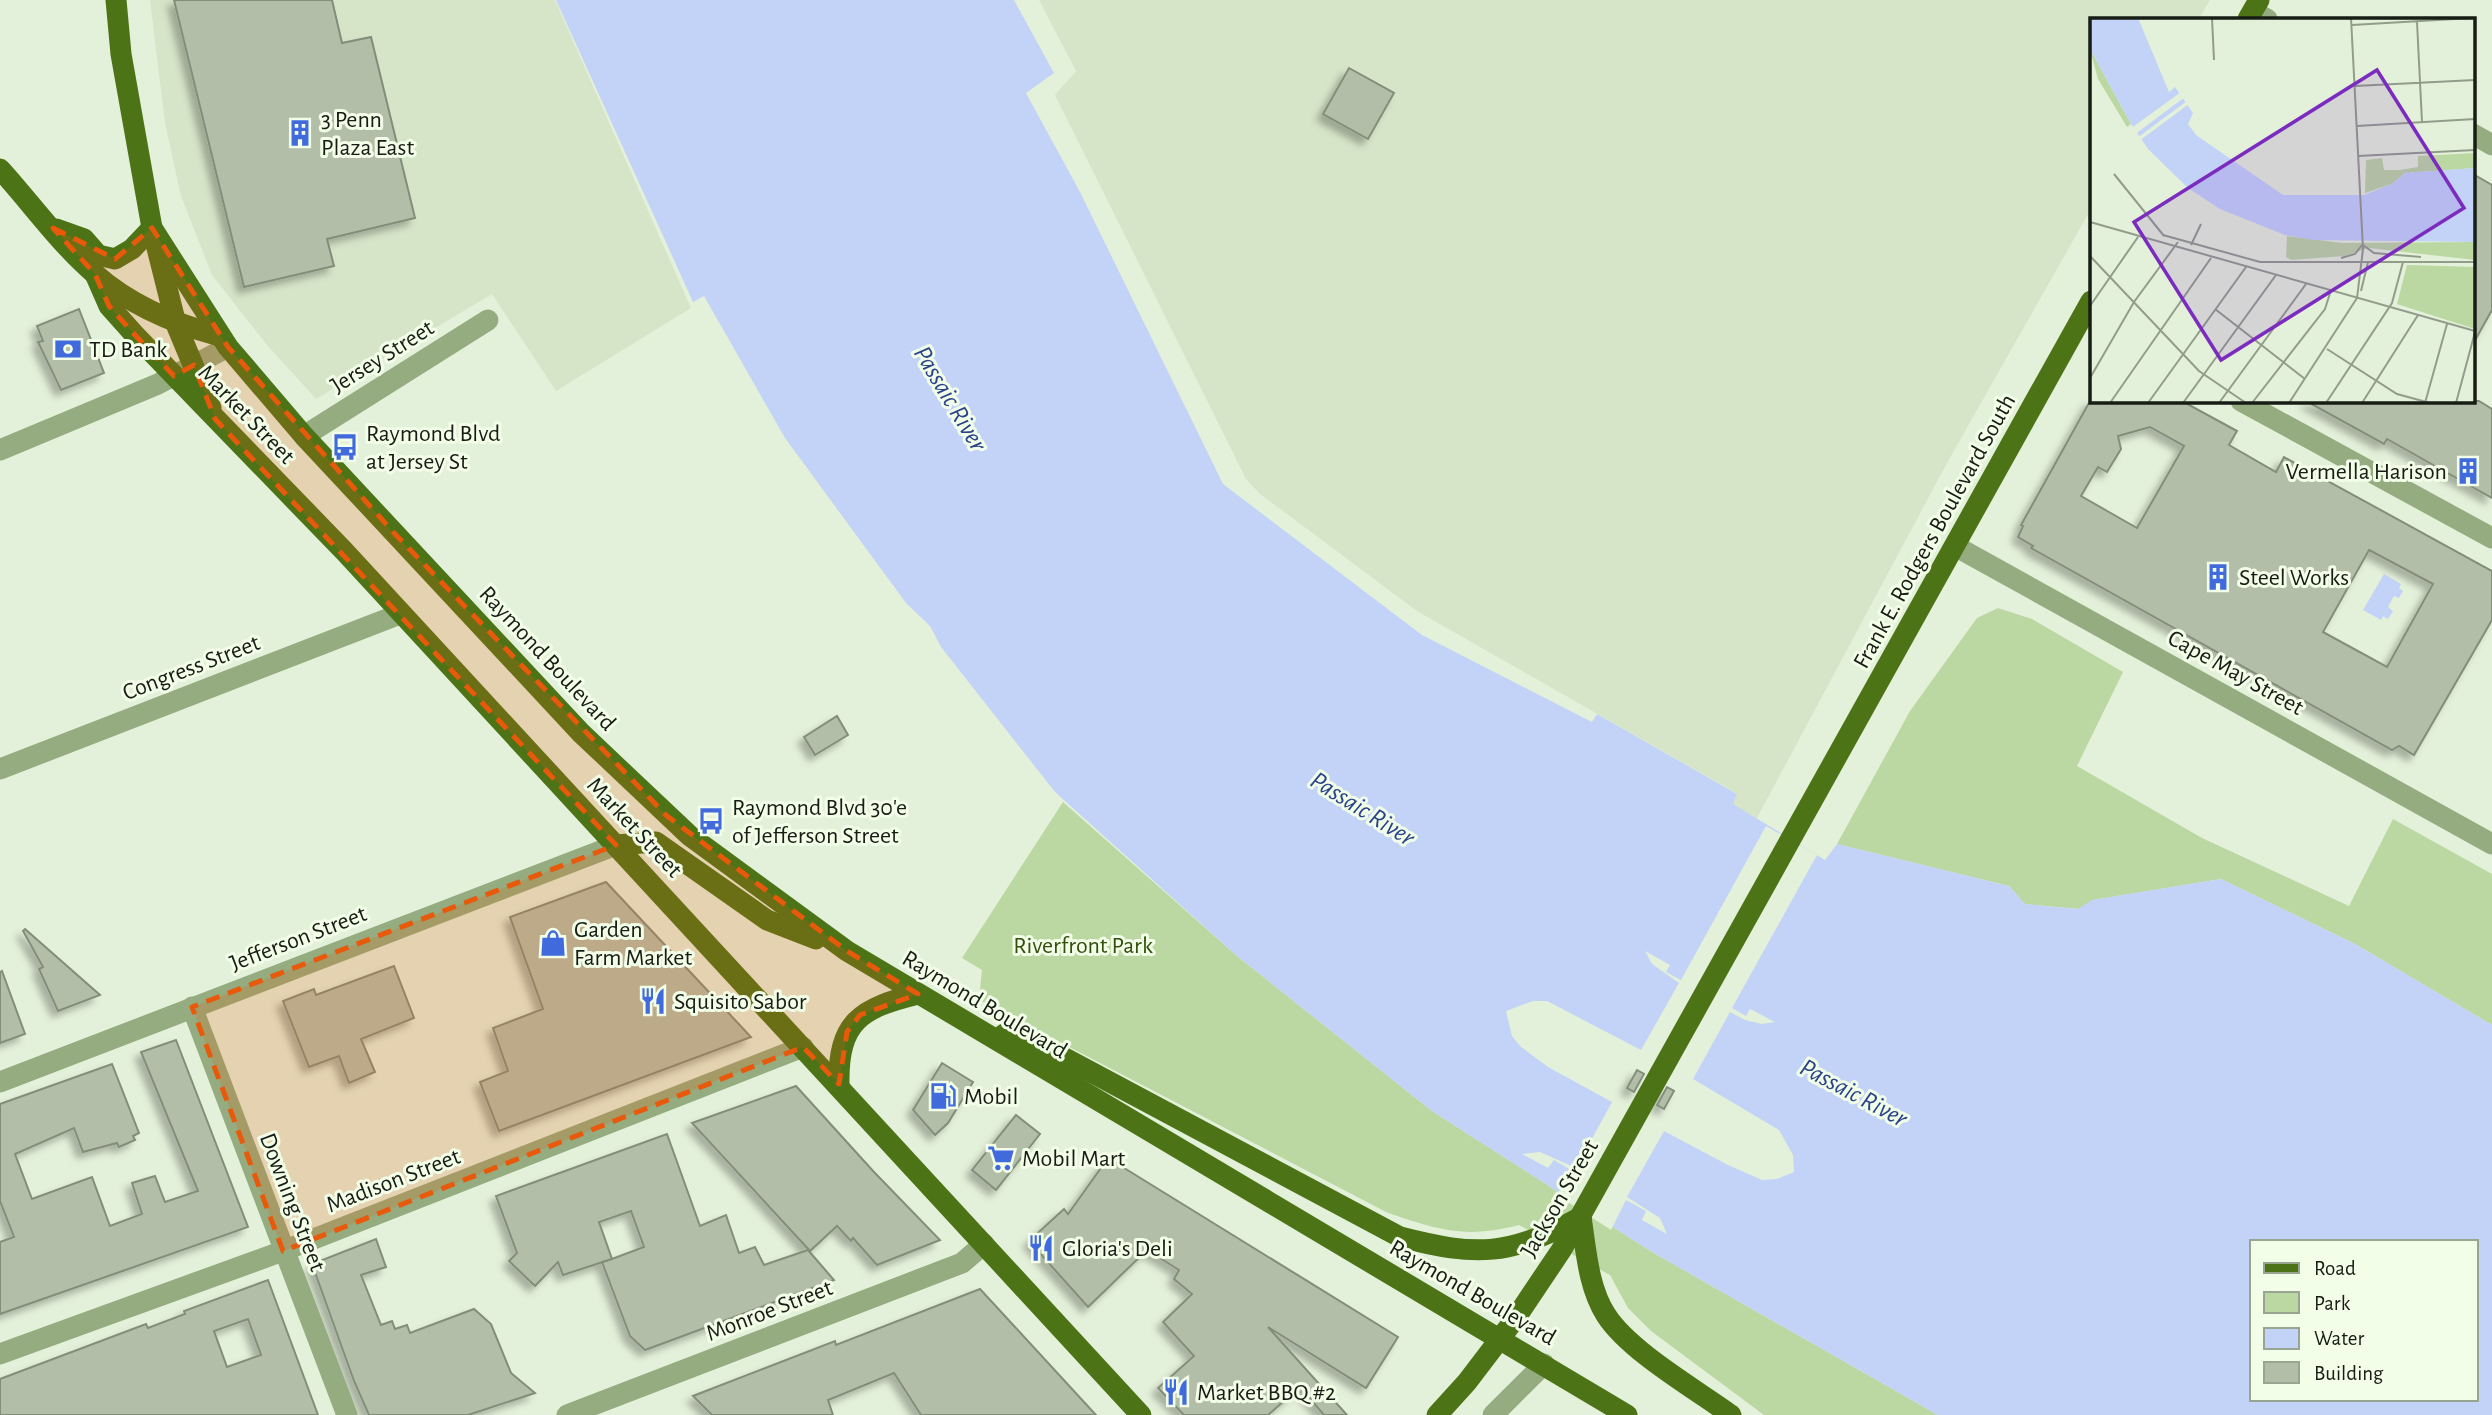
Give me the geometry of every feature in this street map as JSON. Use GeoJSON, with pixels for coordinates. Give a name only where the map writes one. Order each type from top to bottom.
{"type":"FeatureCollection","features":[{"type":"Feature","properties":{"kind":"main road"},"geometry":{"type":"LineString","coordinates":[[116,0],[121,54],[152,228],[176,324],[215,419]]}},
{"type":"Feature","properties":{"kind":"main road","name":"Market Street"},"geometry":{"type":"LineString","coordinates":[[0,169],[95,274],[136,303],[176,324],[224,341],[304,436],[395,534]]}},
{"type":"Feature","properties":{"kind":"main road"},"geometry":{"type":"LineString","coordinates":[[53,228],[84,239],[98,255],[115,259],[132,249],[152,228]]}},
{"type":"Feature","properties":{"kind":"main road"},"geometry":{"type":"LineString","coordinates":[[152,228],[224,341]]}},
{"type":"Feature","properties":{"kind":"main road","name":"Market Street"},"geometry":{"type":"LineString","coordinates":[[95,274],[109,306],[345,552],[839,1084],[1134,1413]]}},
{"type":"Feature","properties":{"kind":"main road","name":"Frank E. Rodgers Boulevard South"},"geometry":{"type":"LineString","coordinates":[[1706,994],[1955,546],[2089,312]]}},
{"type":"Feature","properties":{"kind":"main road","name":"Raymond Boulevard"},"geometry":{"type":"LineString","coordinates":[[395,534],[581,733],[667,816],[745,878],[847,951],[1628,1415]]}},
{"type":"Feature","properties":{"kind":"main road"},"geometry":{"type":"LineString","coordinates":[[616,845],[656,842],[767,920],[847,951]]}},
{"type":"Feature","properties":{"kind":"main road"},"geometry":{"type":"LineString","coordinates":[[839,1084],[838,1062],[847,1032],[860,1015],[879,1004],[918,994]]}},
{"type":"Feature","properties":{"kind":"main road","name":"Jackson Street"},"geometry":{"type":"LineString","coordinates":[[1437,1415],[1467,1382],[1515,1319],[1563,1249],[1706,994]]}},
{"type":"Feature","properties":{"kind":"main road"},"geometry":{"type":"LineString","coordinates":[[962,1019],[1061,1056],[1400,1237],[1443,1248],[1482,1251],[1510,1249],[1543,1237],[1581,1217],[1595,1293],[1605,1314],[1620,1333],[1731,1415]]}},
{"type":"Feature","properties":{"kind":"street"},"geometry":{"type":"LineString","coordinates":[[2474,135],[2492,145]]}},
{"type":"Feature","properties":{"kind":"street","name":"Jersey Street"},"geometry":{"type":"LineString","coordinates":[[304,436],[488,320]]}},
{"type":"Feature","properties":{"kind":"street"},"geometry":{"type":"LineString","coordinates":[[0,450],[174,376],[194,365],[224,341]]}},
{"type":"Feature","properties":{"kind":"street"},"geometry":{"type":"LineString","coordinates":[[2243,402],[2492,538]]}},
{"type":"Feature","properties":{"kind":"street","name":"Cape May Street"},"geometry":{"type":"LineString","coordinates":[[1955,546],[2492,844]]}},
{"type":"Feature","properties":{"kind":"street","name":"Congress Street"},"geometry":{"type":"LineString","coordinates":[[0,769],[400,614]]}},
{"type":"Feature","properties":{"kind":"street","name":"Jefferson Street"},"geometry":{"type":"LineString","coordinates":[[0,1082],[616,845]]}},
{"type":"Feature","properties":{"kind":"street","name":"Downing Street"},"geometry":{"type":"LineString","coordinates":[[192,1007],[347,1415]]}},
{"type":"Feature","properties":{"kind":"street","name":"Madison Street"},"geometry":{"type":"LineString","coordinates":[[0,1354],[283,1251],[803,1047]]}},
{"type":"Feature","properties":{"kind":"street","name":"Monroe Street"},"geometry":{"type":"LineString","coordinates":[[567,1415],[962,1263],[984,1244]]}},
{"type":"Feature","properties":{"kind":"street"},"geometry":{"type":"LineString","coordinates":[[1493,1415],[1544,1364]]}},
{"type":"Feature","properties":{"kind":"highlighted area"},"geometry":{"type":"Polygon","coordinates":[[[53,228],[115,259],[152,228],[228,347],[395,534],[667,816],[847,951],[918,994],[860,1015],[847,1032],[839,1084],[803,1047],[283,1251],[192,1007],[616,845],[215,419],[194,365],[174,376],[109,306],[95,274],[53,228]]]}},
{"type":"Feature","properties":{"kind":"shaded area"},"geometry":{"type":"Polygon","coordinates":[[[150,0],[555,0],[691,308],[556,391],[492,294],[316,399],[267,345],[212,275],[181,196],[165,123],[150,0]]]}},
{"type":"Feature","properties":{"kind":"shaded area"},"geometry":{"type":"Polygon","coordinates":[[[1039,0],[2210,0],[2200,18],[2090,18],[2090,211],[1947,463],[1757,818],[1732,804],[1736,793],[1417,611],[1260,494],[1246,479],[1055,95],[1076,71],[1039,0]]]}},
{"type":"Feature","properties":{"kind":"green space"},"geometry":{"type":"Polygon","coordinates":[[[1998,608],[2032,619],[2123,672],[2077,766],[2202,838],[2349,906],[2393,819],[2492,874],[2492,1025],[2355,944],[2221,879],[2093,900],[2079,909],[2025,904],[2009,886],[1837,844],[1910,711],[1977,618],[1998,608]]]}},
{"type":"Feature","properties":{"kind":"green space","name":"Riverfront Park"},"geometry":{"type":"Polygon","coordinates":[[[1063,802],[1237,956],[1432,1111],[1652,1252],[1938,1415],[1764,1415],[1651,1331],[1628,1308],[1610,1275],[1519,1225],[1483,1231],[1452,1231],[1388,1213],[979,1000],[982,970],[962,958],[1063,802]]]}},
{"type":"Feature","properties":{"kind":"water","name":"Passaic River"},"geometry":{"type":"Polygon","coordinates":[[[556,0],[1014,0],[1054,73],[1026,93],[1080,192],[1223,484],[1422,635],[1592,722],[1597,714],[1737,794],[1733,804],[1825,860],[1837,844],[2009,886],[2025,904],[2078,909],[2092,900],[2221,879],[2355,944],[2492,1025],[2492,1415],[1938,1415],[1652,1252],[1432,1111],[1237,956],[1055,792],[941,647],[930,626],[906,603],[785,438],[704,296],[693,302],[556,0]]]}},
{"type":"Feature","properties":{"kind":"water"},"geometry":{"type":"Polygon","coordinates":[[[2384,574],[2401,584],[2399,588],[2403,591],[2399,598],[2394,596],[2388,607],[2393,611],[2388,619],[2383,616],[2381,620],[2363,610],[2384,574]]]}},
{"type":"Feature","properties":{"kind":"pier"},"geometry":{"type":"Polygon","coordinates":[[[1766,826],[1817,855],[1732,1008],[1746,1016],[1750,1009],[1775,1022],[1762,1024],[1745,1020],[1730,1012],[1693,1079],[1779,1130],[1793,1155],[1794,1172],[1777,1179],[1762,1180],[1664,1131],[1627,1197],[1660,1218],[1667,1234],[1642,1220],[1646,1211],[1626,1200],[1611,1230],[1557,1195],[1574,1172],[1554,1160],[1548,1168],[1522,1154],[1540,1152],[1576,1168],[1612,1102],[1548,1067],[1520,1046],[1512,1036],[1506,1011],[1533,1001],[1547,1001],[1641,1050],[1679,983],[1652,964],[1645,951],[1670,965],[1666,972],[1681,980],[1766,826]]]}},
{"type":"Feature","properties":{"kind":"building","name":"3 Penn Plaza East"},"geometry":{"type":"Polygon","coordinates":[[[174,0],[332,0],[342,43],[371,37],[415,218],[327,239],[334,266],[244,287],[174,0]]]}},
{"type":"Feature","properties":{"kind":"building"},"geometry":{"type":"Polygon","coordinates":[[[1349,68],[1394,93],[1368,139],[1323,114],[1349,68]]]}},
{"type":"Feature","properties":{"kind":"building"},"geometry":{"type":"Polygon","coordinates":[[[2474,175],[2492,185],[2492,310],[2474,342],[2474,175]]]}},
{"type":"Feature","properties":{"kind":"building","name":"TD Bank"},"geometry":{"type":"Polygon","coordinates":[[[79,309],[104,373],[61,390],[38,342],[43,341],[37,326],[79,309]]]}},
{"type":"Feature","properties":{"kind":"building","name":"Steel Works"},"geometry":{"type":"Polygon","coordinates":[[[2090,401],[2184,402],[2237,431],[2229,445],[2276,472],[2284,457],[2492,571],[2492,620],[2414,755],[2399,746],[2392,750],[2031,548],[2033,546],[2018,537],[2023,526],[2021,525],[2090,401]],[[2150,427],[2118,436],[2121,449],[2107,472],[2098,467],[2081,496],[2137,528],[2184,446],[2150,427]],[[2369,550],[2323,632],[2387,667],[2433,584],[2369,550]]]}},
{"type":"Feature","properties":{"kind":"building","name":"Vermella Harison"},"geometry":{"type":"Polygon","coordinates":[[[2479,401],[2492,409],[2492,498],[2387,439],[2384,444],[2308,402],[2479,401]]]}},
{"type":"Feature","properties":{"kind":"building"},"geometry":{"type":"Polygon","coordinates":[[[837,716],[848,735],[815,755],[804,737],[837,716]]]}},
{"type":"Feature","properties":{"kind":"building"},"geometry":{"type":"Polygon","coordinates":[[[606,882],[751,1037],[499,1131],[480,1082],[508,1071],[493,1028],[543,1009],[510,917],[606,882]]]}},
{"type":"Feature","properties":{"kind":"building"},"geometry":{"type":"Polygon","coordinates":[[[25,929],[100,995],[58,1011],[39,969],[43,967],[23,931],[25,929]]]}},
{"type":"Feature","properties":{"kind":"building"},"geometry":{"type":"Polygon","coordinates":[[[394,966],[414,1018],[361,1039],[375,1072],[349,1083],[339,1056],[309,1067],[283,1001],[314,989],[316,995],[394,966]]]}},
{"type":"Feature","properties":{"kind":"building"},"geometry":{"type":"Polygon","coordinates":[[[2,971],[25,1034],[0,1043],[0,972],[2,971]]]}},
{"type":"Feature","properties":{"kind":"building"},"geometry":{"type":"Polygon","coordinates":[[[176,1040],[248,1227],[0,1314],[0,1242],[14,1237],[0,1201],[0,1104],[112,1064],[139,1133],[133,1136],[135,1140],[119,1147],[117,1143],[83,1152],[74,1128],[15,1154],[32,1199],[92,1177],[110,1226],[142,1214],[132,1183],[155,1176],[165,1202],[198,1191],[141,1052],[176,1040]]]}},
{"type":"Feature","properties":{"kind":"building","name":"Mobil"},"geometry":{"type":"Polygon","coordinates":[[[942,1063],[973,1082],[948,1123],[935,1135],[913,1110],[942,1063]]]}},
{"type":"Feature","properties":{"kind":"building"},"geometry":{"type":"Polygon","coordinates":[[[1637,1070],[1644,1074],[1634,1092],[1627,1088],[1637,1070]]]}},
{"type":"Feature","properties":{"kind":"building"},"geometry":{"type":"Polygon","coordinates":[[[796,1086],[940,1240],[877,1265],[853,1238],[851,1241],[837,1226],[810,1251],[692,1123],[796,1086]]]}},
{"type":"Feature","properties":{"kind":"building"},"geometry":{"type":"Polygon","coordinates":[[[1667,1087],[1674,1091],[1664,1109],[1657,1105],[1667,1087]]]}},
{"type":"Feature","properties":{"kind":"building","name":"Mobil Mart"},"geometry":{"type":"Polygon","coordinates":[[[1016,1115],[1040,1134],[996,1190],[972,1170],[1016,1115]]]}},
{"type":"Feature","properties":{"kind":"building"},"geometry":{"type":"Polygon","coordinates":[[[667,1134],[700,1226],[726,1215],[739,1253],[755,1247],[764,1265],[808,1250],[834,1280],[645,1350],[630,1336],[602,1262],[563,1275],[558,1262],[535,1286],[509,1261],[517,1253],[496,1196],[667,1134]],[[631,1211],[599,1222],[612,1259],[644,1247],[631,1211]]]}},
{"type":"Feature","properties":{"kind":"building"},"geometry":{"type":"Polygon","coordinates":[[[1108,1158],[1398,1337],[1366,1388],[1268,1327],[1347,1415],[1324,1415],[1300,1387],[1268,1415],[1184,1415],[1158,1388],[1194,1356],[1163,1322],[1192,1294],[1174,1279],[1179,1270],[1147,1250],[1088,1307],[1029,1241],[1064,1209],[1068,1214],[1108,1158]]]}},
{"type":"Feature","properties":{"kind":"building"},"geometry":{"type":"Polygon","coordinates":[[[376,1239],[386,1267],[361,1275],[381,1325],[392,1321],[395,1329],[407,1325],[410,1333],[474,1309],[491,1324],[511,1373],[535,1393],[468,1415],[369,1415],[312,1264],[376,1239]]]}},
{"type":"Feature","properties":{"kind":"building"},"geometry":{"type":"Polygon","coordinates":[[[268,1280],[318,1415],[0,1415],[0,1379],[146,1324],[148,1328],[185,1314],[184,1311],[268,1280]],[[248,1319],[214,1331],[227,1367],[261,1355],[248,1319]]]}},
{"type":"Feature","properties":{"kind":"building"},"geometry":{"type":"Polygon","coordinates":[[[980,1289],[1096,1415],[921,1415],[894,1373],[828,1400],[833,1415],[712,1415],[693,1396],[835,1341],[836,1345],[980,1289]]]}},
{"type":"Feature","properties":{"kind":"place","name":"3 Penn Plaza East"},"geometry":{"type":"Point","coordinates":[300,133]}},
{"type":"Feature","properties":{"kind":"place","name":"TD Bank"},"geometry":{"type":"Point","coordinates":[68,349]}},
{"type":"Feature","properties":{"kind":"place","name":"Raymond Blvd at Jersey St"},"geometry":{"type":"Point","coordinates":[345,447]}},
{"type":"Feature","properties":{"kind":"place","name":"Vermella Harison"},"geometry":{"type":"Point","coordinates":[2468,471]}},
{"type":"Feature","properties":{"kind":"place","name":"Steel Works"},"geometry":{"type":"Point","coordinates":[2218,577]}},
{"type":"Feature","properties":{"kind":"place","name":"Raymond Blvd 30'e of Jefferson Street"},"geometry":{"type":"Point","coordinates":[711,821]}},
{"type":"Feature","properties":{"kind":"place","name":"Garden Farm Market"},"geometry":{"type":"Point","coordinates":[553,943]}},
{"type":"Feature","properties":{"kind":"place","name":"Squisito Sabor"},"geometry":{"type":"Point","coordinates":[653,1001]}},
{"type":"Feature","properties":{"kind":"place","name":"Mobil"},"geometry":{"type":"Point","coordinates":[943,1096]}},
{"type":"Feature","properties":{"kind":"place","name":"Mobil Mart"},"geometry":{"type":"Point","coordinates":[1001,1158]}},
{"type":"Feature","properties":{"kind":"place","name":"Gloria's Deli"},"geometry":{"type":"Point","coordinates":[1041,1248]}},
{"type":"Feature","properties":{"kind":"place","name":"Market BBQ #2"},"geometry":{"type":"Point","coordinates":[1176,1392]}}]}
